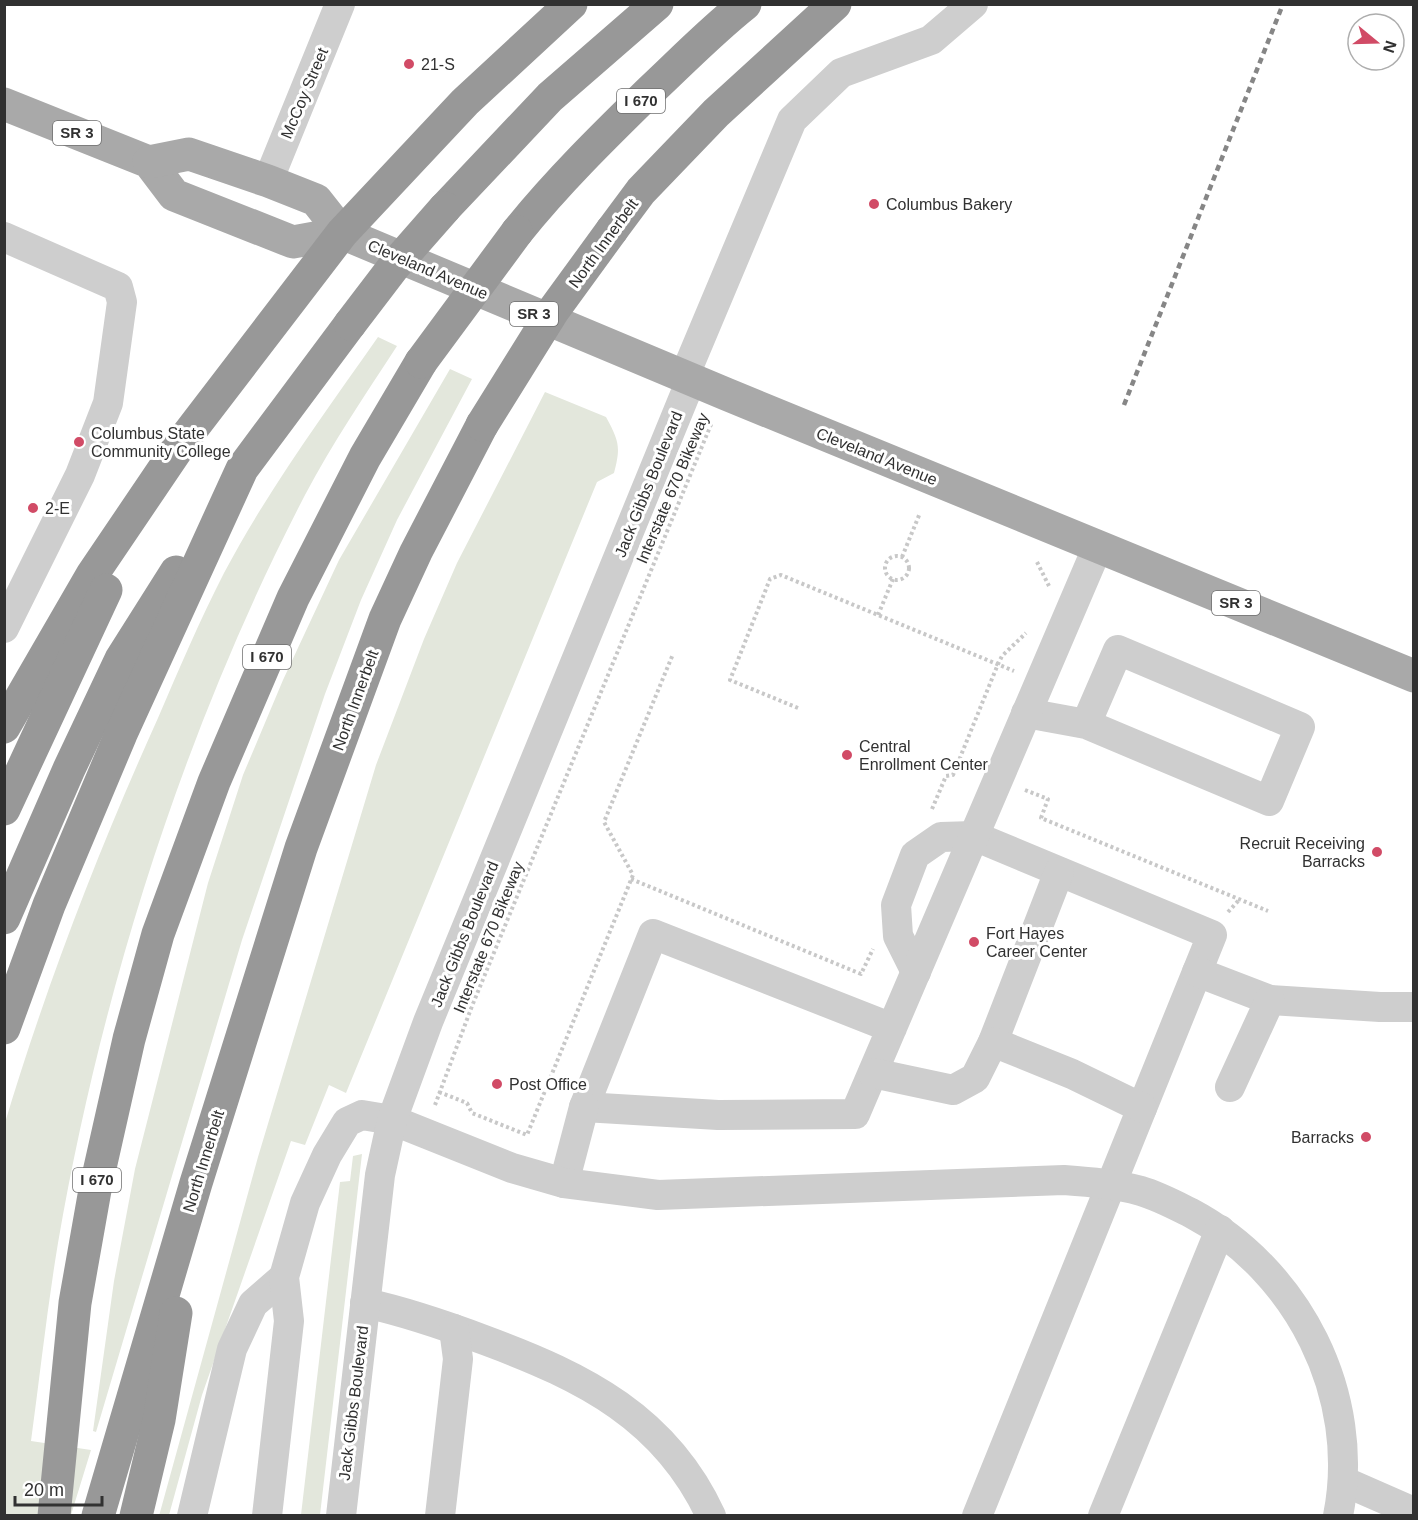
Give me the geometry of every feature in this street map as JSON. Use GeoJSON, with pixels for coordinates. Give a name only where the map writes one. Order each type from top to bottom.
{"type":"FeatureCollection","features":[{"type":"Feature","properties":{"kind":"highway"},"geometry":{"type":"LineString","coordinates":[[4,727],[92,575],[182,442],[342,233],[465,102],[571,4]]}},
{"type":"Feature","properties":{"kind":"highway"},"geometry":{"type":"LineString","coordinates":[[4,918],[121,659],[242,469],[395,265],[474,176],[550,97],[657,4]]}},
{"type":"Feature","properties":{"kind":"highway","name":"I 670"},"geometry":{"type":"LineString","coordinates":[[54,1515],[75,1303],[95,1190],[129,1040],[158,934],[214,782],[293,598],[365,457],[421,362],[476,285],[541,202],[627,114],[721,23],[745,4]]}},
{"type":"Feature","properties":{"kind":"highway","name":"North Innerbelt"},"geometry":{"type":"LineString","coordinates":[[98,1515],[196,1183],[301,848],[359,687],[416,552],[482,425],[553,311],[641,191],[716,113],[835,4]]}},
{"type":"Feature","properties":{"kind":"highway"},"geometry":{"type":"LineString","coordinates":[[4,809],[99,604],[182,442]]}},
{"type":"Feature","properties":{"kind":"highway"},"geometry":{"type":"LineString","coordinates":[[4,1028],[49,905],[121,734],[242,469]]}},
{"type":"Feature","properties":{"kind":"highway"},"geometry":{"type":"LineString","coordinates":[[136,1515],[159,1420],[196,1183]]}},
{"type":"Feature","properties":{"kind":"main road","name":"SR 3"},"geometry":{"type":"LineString","coordinates":[[4,104],[149,162]]}},
{"type":"Feature","properties":{"kind":"main road","name":"Cleveland Avenue"},"geometry":{"type":"LineString","coordinates":[[149,162],[189,154],[316,200],[342,233],[726,394],[1413,676]]}},
{"type":"Feature","properties":{"kind":"main road"},"geometry":{"type":"LineString","coordinates":[[149,162],[174,195],[293,242],[342,233]]}},
{"type":"Feature","properties":{"kind":"street","name":"McCoy Street"},"geometry":{"type":"LineString","coordinates":[[268,181],[340,4]]}},
{"type":"Feature","properties":{"kind":"street","name":"Jack Gibbs Boulevard"},"geometry":{"type":"LineString","coordinates":[[340,1515],[380,1175],[392,1120],[428,1022],[792,120],[841,73],[931,40],[973,4]]}},
{"type":"Feature","properties":{"kind":"street"},"geometry":{"type":"LineString","coordinates":[[4,237],[118,287],[122,302],[108,403],[80,475],[4,628]]}},
{"type":"Feature","properties":{"kind":"street"},"geometry":{"type":"LineString","coordinates":[[584,1107],[718,1115],[855,1114],[1098,546]]}},
{"type":"Feature","properties":{"kind":"street"},"geometry":{"type":"LineString","coordinates":[[1026,713],[1086,724],[1269,801],[1300,727],[1118,650],[1086,724]]}},
{"type":"Feature","properties":{"kind":"street"},"geometry":{"type":"LineString","coordinates":[[916,972],[898,936],[896,905],[915,855],[941,837],[974,836],[1212,935],[977,1515]]}},
{"type":"Feature","properties":{"kind":"street"},"geometry":{"type":"LineString","coordinates":[[873,1073],[953,1090],[975,1078],[993,1042],[1059,872]]}},
{"type":"Feature","properties":{"kind":"street"},"geometry":{"type":"LineString","coordinates":[[564,1183],[584,1107],[653,934],[892,1028]]}},
{"type":"Feature","properties":{"kind":"street"},"geometry":{"type":"LineString","coordinates":[[1197,972],[1270,1000],[1413,1007]]}},
{"type":"Feature","properties":{"kind":"street"},"geometry":{"type":"LineString","coordinates":[[1230,1087],[1270,1000]]}},
{"type":"Feature","properties":{"kind":"street"},"geometry":{"type":"LineString","coordinates":[[993,1042],[1072,1074],[1142,1108]]}},
{"type":"Feature","properties":{"kind":"street"},"geometry":{"type":"LineString","coordinates":[[267,1515],[289,1321],[284,1277],[305,1203],[327,1155],[347,1122],[362,1115],[392,1120],[512,1168],[564,1183],[658,1195],[1064,1180],[1142,1191],[1173,1204],[1220,1230],[1246,1249],[1284,1290],[1311,1332],[1329,1373],[1340,1417],[1343,1481],[1338,1515]]}},
{"type":"Feature","properties":{"kind":"street"},"geometry":{"type":"LineString","coordinates":[[1103,1515],[1220,1230]]}},
{"type":"Feature","properties":{"kind":"street"},"geometry":{"type":"LineString","coordinates":[[192,1515],[232,1349],[253,1304],[284,1277]]}},
{"type":"Feature","properties":{"kind":"street"},"geometry":{"type":"LineString","coordinates":[[365,1302],[406,1312],[454,1329],[559,1370],[595,1388],[656,1434],[683,1466],[711,1515]]}},
{"type":"Feature","properties":{"kind":"street"},"geometry":{"type":"LineString","coordinates":[[440,1515],[458,1359],[454,1329]]}},
{"type":"Feature","properties":{"kind":"street"},"geometry":{"type":"LineString","coordinates":[[1343,1481],[1413,1512]]}},
{"type":"Feature","properties":{"kind":"path","name":"Interstate 670 Bikeway"},"geometry":{"type":"LineString","coordinates":[[425,1133],[439,1092],[686,482],[726,394]]}},
{"type":"Feature","properties":{"kind":"path"},"geometry":{"type":"LineString","coordinates":[[902,557],[920,513]]}},
{"type":"Feature","properties":{"kind":"path"},"geometry":{"type":"LineString","coordinates":[[894,557],[902,557],[909,566],[908,573],[900,580],[893,579],[886,574],[887,562],[894,557]]}},
{"type":"Feature","properties":{"kind":"path"},"geometry":{"type":"LineString","coordinates":[[1037,562],[1049,586],[1049,593]]}},
{"type":"Feature","properties":{"kind":"path"},"geometry":{"type":"LineString","coordinates":[[798,708],[730,680],[770,579],[781,575],[1040,681]]}},
{"type":"Feature","properties":{"kind":"path"},"geometry":{"type":"LineString","coordinates":[[878,615],[893,579]]}},
{"type":"Feature","properties":{"kind":"path"},"geometry":{"type":"LineString","coordinates":[[930,814],[946,776],[953,775],[998,664],[1015,642],[1031,630]]}},
{"type":"Feature","properties":{"kind":"path"},"geometry":{"type":"LineString","coordinates":[[439,1092],[467,1104],[472,1113],[527,1135],[632,879],[633,875],[604,822],[673,654]]}},
{"type":"Feature","properties":{"kind":"path"},"geometry":{"type":"LineString","coordinates":[[957,764],[1048,799],[1041,818],[1268,910]]}},
{"type":"Feature","properties":{"kind":"path"},"geometry":{"type":"LineString","coordinates":[[632,879],[861,974],[874,945]]}},
{"type":"Feature","properties":{"kind":"shaded area"},"geometry":{"type":"Polygon","coordinates":[[[378,337],[397,346],[315,476],[262,583],[222,673],[153,860],[98,1051],[76,1147],[58,1243],[31,1441],[91,1450],[71,1515],[5,1515],[4,1126],[20,1074],[55,970],[94,869],[215,591],[241,542],[278,482],[378,337]]]}},
{"type":"Feature","properties":{"kind":"shaded area"},"geometry":{"type":"Polygon","coordinates":[[[450,369],[472,379],[397,520],[361,600],[325,694],[242,940],[96,1432],[93,1431],[114,1281],[135,1169],[208,883],[243,775],[283,680],[339,560],[450,369]]]}},
{"type":"Feature","properties":{"kind":"shaded area"},"geometry":{"type":"Polygon","coordinates":[[[545,392],[606,417],[618,444],[614,473],[597,482],[346,1093],[329,1085],[305,1145],[291,1141],[202,1395],[169,1515],[159,1516],[258,1157],[376,765],[424,639],[457,563],[545,392]]]}},
{"type":"Feature","properties":{"kind":"shaded area"},"geometry":{"type":"Polygon","coordinates":[[[362,1154],[320,1515],[301,1515],[340,1182],[350,1181],[353,1156],[362,1154]]]}},
{"type":"Feature","properties":{"kind":"railway"},"geometry":{"type":"LineString","coordinates":[[1124,405],[1283,4]]}},
{"type":"Feature","properties":{"kind":"place","name":"21-S"},"geometry":{"type":"Point","coordinates":[409,64]}},
{"type":"Feature","properties":{"kind":"place","name":"Columbus Bakery"},"geometry":{"type":"Point","coordinates":[874,204]}},
{"type":"Feature","properties":{"kind":"place","name":"Columbus State Community College"},"geometry":{"type":"Point","coordinates":[79,442]}},
{"type":"Feature","properties":{"kind":"place","name":"2-E"},"geometry":{"type":"Point","coordinates":[33,508]}},
{"type":"Feature","properties":{"kind":"place","name":"Central Enrollment Center"},"geometry":{"type":"Point","coordinates":[847,755]}},
{"type":"Feature","properties":{"kind":"place","name":"Recruit Receiving Barracks"},"geometry":{"type":"Point","coordinates":[1377,852]}},
{"type":"Feature","properties":{"kind":"place","name":"Fort Hayes Career Center"},"geometry":{"type":"Point","coordinates":[974,942]}},
{"type":"Feature","properties":{"kind":"place","name":"Post Office"},"geometry":{"type":"Point","coordinates":[497,1084]}},
{"type":"Feature","properties":{"kind":"place","name":"Barracks"},"geometry":{"type":"Point","coordinates":[1366,1137]}}]}
